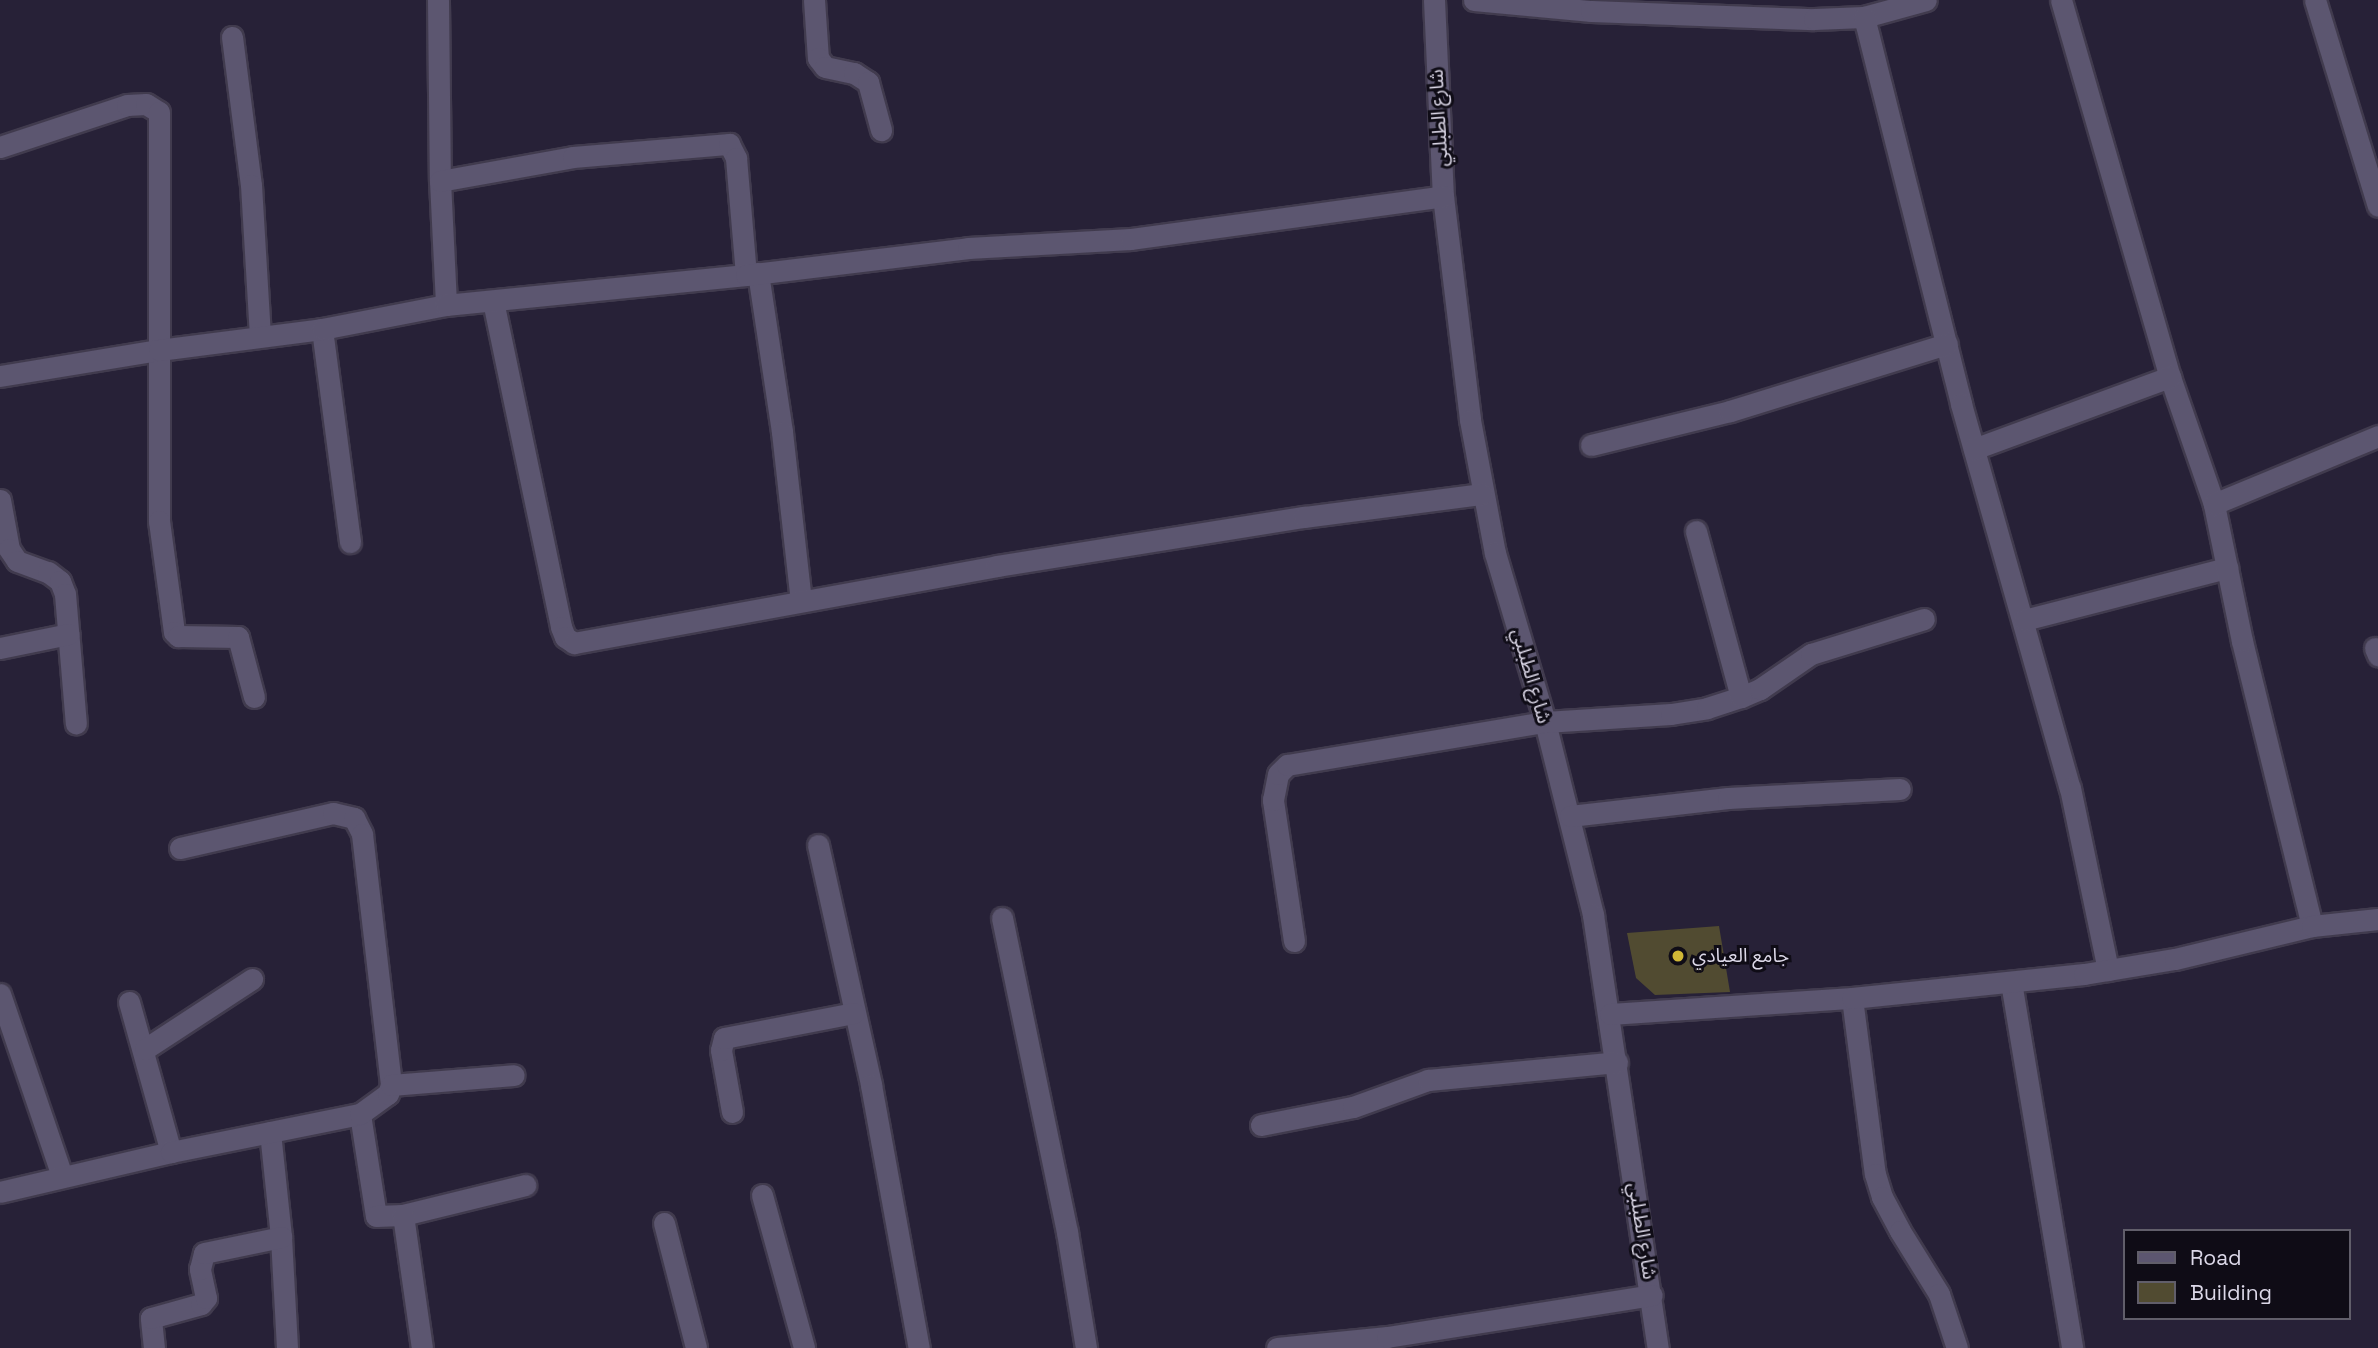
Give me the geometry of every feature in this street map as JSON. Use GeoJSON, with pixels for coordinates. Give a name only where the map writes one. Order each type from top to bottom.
{"type":"FeatureCollection","features":[{"type":"Feature","properties":{"kind":"street"},"geometry":{"type":"LineString","coordinates":[[438,0],[440,181],[446,304]]}},
{"type":"Feature","properties":{"kind":"street"},"geometry":{"type":"LineString","coordinates":[[814,0],[818,58],[825,66],[853,73],[868,82],[881,130]]}},
{"type":"Feature","properties":{"kind":"street","name":"شارع الطبلبي"},"geometry":{"type":"LineString","coordinates":[[1434,0],[1443,196],[1461,360],[1482,494],[1495,553],[1570,816],[1593,915],[1658,1348]]}},
{"type":"Feature","properties":{"kind":"street"},"geometry":{"type":"LineString","coordinates":[[1474,0],[1591,11],[1769,19],[1850,12],[1926,0]]}},
{"type":"Feature","properties":{"kind":"street"},"geometry":{"type":"LineString","coordinates":[[2061,0],[2170,377],[2214,504],[2312,926]]}},
{"type":"Feature","properties":{"kind":"street"},"geometry":{"type":"LineString","coordinates":[[2315,0],[2378,206]]}},
{"type":"Feature","properties":{"kind":"street"},"geometry":{"type":"LineString","coordinates":[[1850,12],[1947,344],[2070,788],[2108,970]]}},
{"type":"Feature","properties":{"kind":"street"},"geometry":{"type":"LineString","coordinates":[[232,37],[251,185],[260,336]]}},
{"type":"Feature","properties":{"kind":"street"},"geometry":{"type":"LineString","coordinates":[[0,147],[127,105],[146,104],[159,113],[159,522],[174,632],[178,636],[238,637],[254,697]]}},
{"type":"Feature","properties":{"kind":"street"},"geometry":{"type":"LineString","coordinates":[[440,181],[573,157],[729,144],[736,158],[752,274],[782,432],[801,601]]}},
{"type":"Feature","properties":{"kind":"street"},"geometry":{"type":"LineString","coordinates":[[0,376],[159,350],[321,329],[446,304],[752,274],[968,248],[1130,239],[1443,196]]}},
{"type":"Feature","properties":{"kind":"street"},"geometry":{"type":"LineString","coordinates":[[493,301],[565,637],[581,644],[997,565],[1304,517],[1482,494]]}},
{"type":"Feature","properties":{"kind":"street"},"geometry":{"type":"LineString","coordinates":[[321,329],[349,542]]}},
{"type":"Feature","properties":{"kind":"street"},"geometry":{"type":"LineString","coordinates":[[1591,445],[1730,411],[1947,344]]}},
{"type":"Feature","properties":{"kind":"street"},"geometry":{"type":"LineString","coordinates":[[1974,449],[2170,377]]}},
{"type":"Feature","properties":{"kind":"street"},"geometry":{"type":"LineString","coordinates":[[2214,504],[2378,436]]}},
{"type":"Feature","properties":{"kind":"street"},"geometry":{"type":"LineString","coordinates":[[0,500],[9,549],[17,561],[48,572],[60,581],[69,634],[76,724]]}},
{"type":"Feature","properties":{"kind":"street"},"geometry":{"type":"LineString","coordinates":[[1696,531],[1741,697]]}},
{"type":"Feature","properties":{"kind":"street"},"geometry":{"type":"LineString","coordinates":[[2024,620],[2227,568]]}},
{"type":"Feature","properties":{"kind":"street"},"geometry":{"type":"LineString","coordinates":[[1294,941],[1273,800],[1278,774],[1287,765],[1545,722],[1671,714],[1707,708],[1760,689],[1811,654],[1924,619]]}},
{"type":"Feature","properties":{"kind":"street"},"geometry":{"type":"LineString","coordinates":[[0,648],[69,634]]}},
{"type":"Feature","properties":{"kind":"street"},"geometry":{"type":"LineString","coordinates":[[1570,816],[1728,798],[1900,789]]}},
{"type":"Feature","properties":{"kind":"street"},"geometry":{"type":"LineString","coordinates":[[0,1192],[171,1152],[360,1114],[388,1094],[391,1085],[362,834],[354,818],[333,813],[180,848]]}},
{"type":"Feature","properties":{"kind":"street"},"geometry":{"type":"LineString","coordinates":[[818,845],[884,1151],[919,1348]]}},
{"type":"Feature","properties":{"kind":"street"},"geometry":{"type":"LineString","coordinates":[[1002,918],[1067,1232],[1086,1348]]}},
{"type":"Feature","properties":{"kind":"street"},"geometry":{"type":"LineString","coordinates":[[1609,1014],[1852,998],[2011,982],[2108,970],[2175,958],[2312,926],[2378,919]]}},
{"type":"Feature","properties":{"kind":"street"},"geometry":{"type":"LineString","coordinates":[[145,1049],[252,979]]}},
{"type":"Feature","properties":{"kind":"street"},"geometry":{"type":"LineString","coordinates":[[2011,982],[2072,1348]]}},
{"type":"Feature","properties":{"kind":"street"},"geometry":{"type":"LineString","coordinates":[[0,994],[62,1176]]}},
{"type":"Feature","properties":{"kind":"street"},"geometry":{"type":"LineString","coordinates":[[1852,998],[1875,1174],[1882,1197],[1900,1231],[1940,1294],[1957,1348]]}},
{"type":"Feature","properties":{"kind":"street"},"geometry":{"type":"LineString","coordinates":[[129,1002],[145,1049],[171,1152]]}},
{"type":"Feature","properties":{"kind":"street"},"geometry":{"type":"LineString","coordinates":[[732,1112],[722,1051],[724,1038],[854,1013]]}},
{"type":"Feature","properties":{"kind":"street"},"geometry":{"type":"LineString","coordinates":[[1261,1125],[1353,1107],[1428,1080],[1617,1062]]}},
{"type":"Feature","properties":{"kind":"street"},"geometry":{"type":"LineString","coordinates":[[391,1085],[514,1075]]}},
{"type":"Feature","properties":{"kind":"street"},"geometry":{"type":"LineString","coordinates":[[360,1114],[373,1214],[379,1217],[403,1215],[525,1185]]}},
{"type":"Feature","properties":{"kind":"street"},"geometry":{"type":"LineString","coordinates":[[270,1132],[281,1237],[287,1348]]}},
{"type":"Feature","properties":{"kind":"street"},"geometry":{"type":"LineString","coordinates":[[762,1195],[804,1348]]}},
{"type":"Feature","properties":{"kind":"street"},"geometry":{"type":"LineString","coordinates":[[403,1215],[422,1348]]}},
{"type":"Feature","properties":{"kind":"street"},"geometry":{"type":"LineString","coordinates":[[664,1223],[696,1348]]}},
{"type":"Feature","properties":{"kind":"street"},"geometry":{"type":"LineString","coordinates":[[154,1348],[151,1318],[201,1304],[206,1298],[200,1269],[204,1253],[281,1237]]}},
{"type":"Feature","properties":{"kind":"street"},"geometry":{"type":"LineString","coordinates":[[1277,1348],[1388,1343],[1652,1295]]}},
{"type":"Feature","properties":{"kind":"building","name":"جامع العيادي"},"geometry":{"type":"Polygon","coordinates":[[[1719,926],[1730,992],[1655,995],[1636,978],[1627,933],[1719,926]]]}},
{"type":"Feature","properties":{"kind":"place","name":"جامع العيادي"},"geometry":{"type":"Point","coordinates":[1678,956]}}]}
